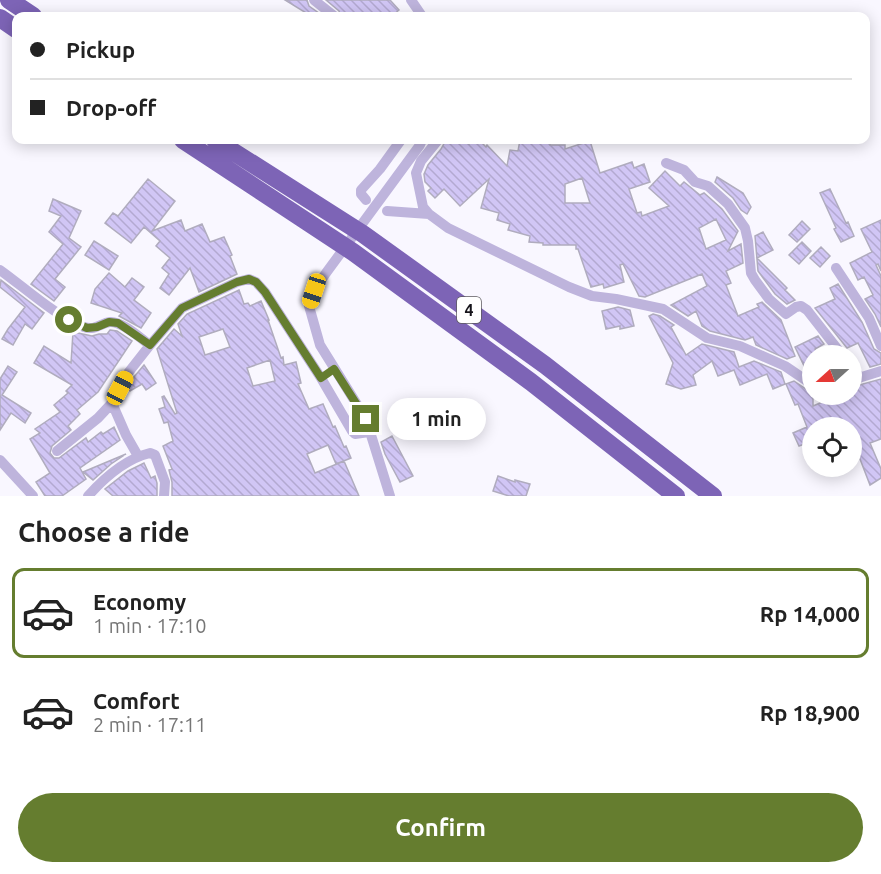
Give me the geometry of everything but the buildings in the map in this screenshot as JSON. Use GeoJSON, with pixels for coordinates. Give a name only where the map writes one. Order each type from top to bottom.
{"type":"FeatureCollection","features":[{"type":"Feature","properties":{"kind":"highway"},"geometry":{"type":"LineString","coordinates":[[9,0],[27,12]]}},
{"type":"Feature","properties":{"kind":"highway","name":"4"},"geometry":{"type":"LineString","coordinates":[[189,144],[362,259],[531,382],[676,496]]}},
{"type":"Feature","properties":{"kind":"highway","name":"4"},"geometry":{"type":"LineString","coordinates":[[221,144],[363,234],[545,365],[713,496]]}},
{"type":"Feature","properties":{"kind":"street"},"geometry":{"type":"LineString","coordinates":[[314,0],[329,12]]}},
{"type":"Feature","properties":{"kind":"street"},"geometry":{"type":"LineString","coordinates":[[366,200],[361,190],[398,144]]}},
{"type":"Feature","properties":{"kind":"street"},"geometry":{"type":"LineString","coordinates":[[390,496],[366,419],[321,345],[309,306],[314,291],[331,266],[421,144]]}},
{"type":"Feature","properties":{"kind":"street"},"geometry":{"type":"LineString","coordinates":[[435,144],[421,161],[416,173],[418,190],[423,207],[448,228],[592,296],[663,309],[707,338],[740,346],[785,366],[802,378]]}},
{"type":"Feature","properties":{"kind":"street"},"geometry":{"type":"LineString","coordinates":[[666,163],[684,170],[695,182],[708,186],[729,204],[745,228],[751,273],[769,299],[786,314],[801,306],[807,310],[834,345]]}},
{"type":"Feature","properties":{"kind":"street"},"geometry":{"type":"LineString","coordinates":[[387,211],[429,214]]}},
{"type":"Feature","properties":{"kind":"street"},"geometry":{"type":"LineString","coordinates":[[836,268],[869,318],[881,346]]}},
{"type":"Feature","properties":{"kind":"street"},"geometry":{"type":"LineString","coordinates":[[0,270],[69,320],[87,328],[109,322],[118,323],[150,345]]}},
{"type":"Feature","properties":{"kind":"street"},"geometry":{"type":"LineString","coordinates":[[57,451],[98,418],[112,403],[128,372],[182,308],[237,282],[249,279],[256,282],[265,292],[355,434],[369,432]]}},
{"type":"Feature","properties":{"kind":"street"},"geometry":{"type":"LineString","coordinates":[[321,378],[334,369]]}},
{"type":"Feature","properties":{"kind":"street"},"geometry":{"type":"LineString","coordinates":[[862,376],[881,371]]}},
{"type":"Feature","properties":{"kind":"street"},"geometry":{"type":"LineString","coordinates":[[112,403],[138,456]]}},
{"type":"Feature","properties":{"kind":"street"},"geometry":{"type":"LineString","coordinates":[[88,496],[118,468],[138,456],[150,453],[155,455],[165,482],[164,496]]}},
{"type":"Feature","properties":{"kind":"street"},"geometry":{"type":"LineString","coordinates":[[0,460],[33,496]]}},
{"type":"Feature","properties":{"kind":"route"},"geometry":{"type":"LineString","coordinates":[[69,320],[87,328],[109,322],[118,323],[150,345],[182,308],[237,282],[249,279],[256,282],[265,292],[321,378],[334,369],[366,419]]}}]}
